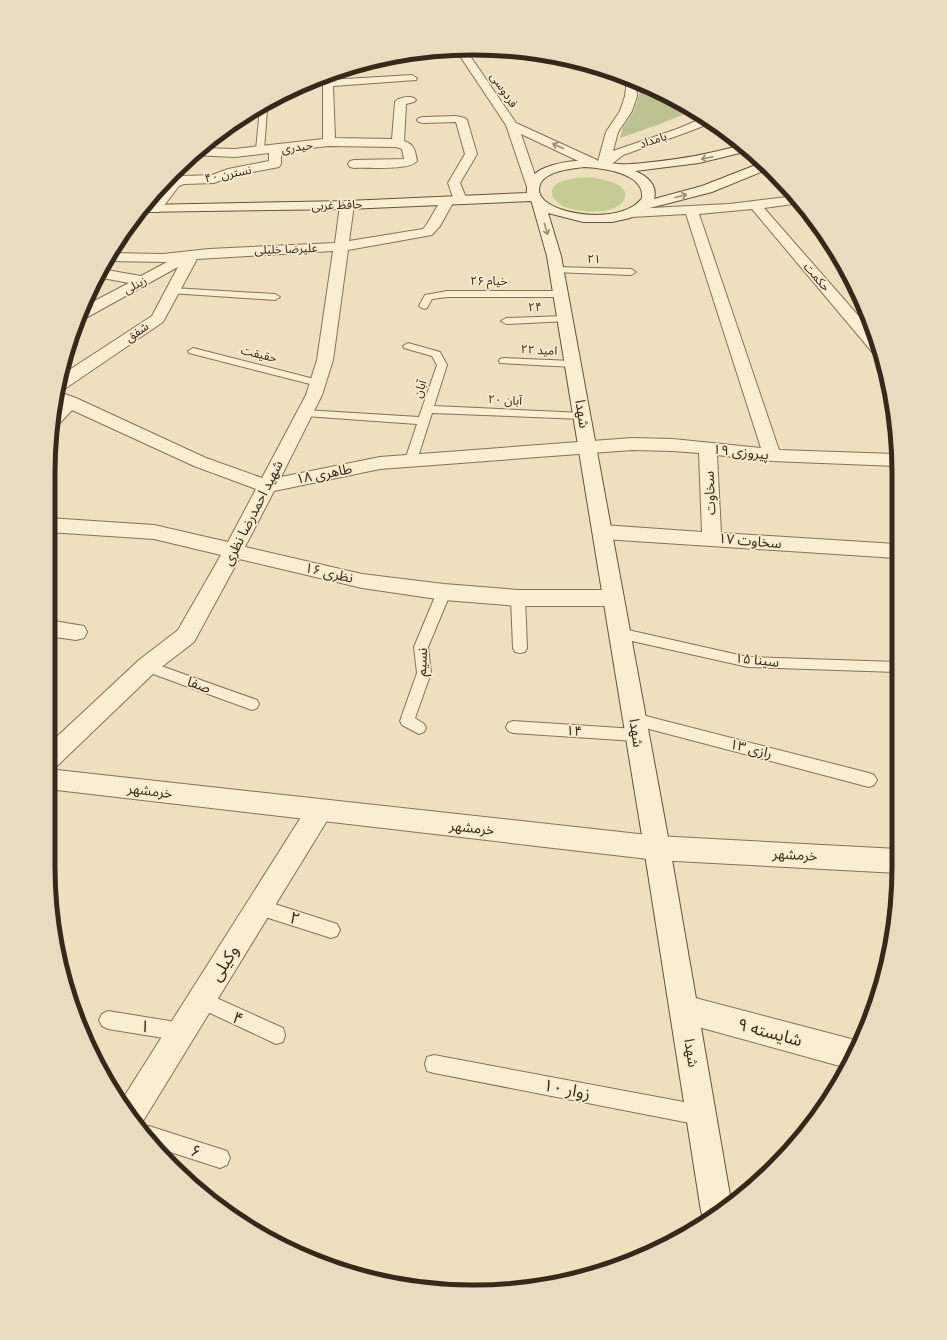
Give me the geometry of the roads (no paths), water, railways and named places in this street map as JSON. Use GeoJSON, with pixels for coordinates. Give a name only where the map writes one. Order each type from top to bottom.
{"type":"FeatureCollection","features":[{"type":"Feature","properties":{"kind":"street","name":"فردوسی"},"geometry":{"type":"LineString","coordinates":[[465,55],[512,125],[535,195]]}},
{"type":"Feature","properties":{"kind":"street"},"geometry":{"type":"LineString","coordinates":[[329,142],[328,85],[332,82],[412,78]]}},
{"type":"Feature","properties":{"kind":"street"},"geometry":{"type":"LineString","coordinates":[[598,164],[612,132],[626,111],[631,96],[631,86]]}},
{"type":"Feature","properties":{"kind":"street"},"geometry":{"type":"LineString","coordinates":[[354,164],[406,164],[411,161],[408,147],[398,143],[400,102],[410,100]]}},
{"type":"Feature","properties":{"kind":"street"},"geometry":{"type":"LineString","coordinates":[[423,120],[461,120],[471,154],[454,183],[453,201]]}},
{"type":"Feature","properties":{"kind":"street","name":"بامداد"},"geometry":{"type":"LineString","coordinates":[[598,164],[618,152],[701,123]]}},
{"type":"Feature","properties":{"kind":"street"},"geometry":{"type":"LineString","coordinates":[[512,125],[598,164],[617,168],[644,181],[650,189],[650,198],[644,206]]}},
{"type":"Feature","properties":{"kind":"street","name":"حیدری"},"geometry":{"type":"LineString","coordinates":[[206,152],[235,153],[275,150],[329,142],[398,143]]}},
{"type":"Feature","properties":{"kind":"street","name":"نسترن ۴۰"},"geometry":{"type":"LineString","coordinates":[[165,191],[174,183],[184,180],[214,179],[228,173],[268,167],[275,164],[275,150]]}},
{"type":"Feature","properties":{"kind":"street"},"geometry":{"type":"LineString","coordinates":[[617,168],[651,167],[686,162],[738,150]]}},
{"type":"Feature","properties":{"kind":"street"},"geometry":{"type":"LineString","coordinates":[[598,164],[569,165],[539,176],[535,195],[552,211],[571,217],[593,219],[613,218],[631,213],[691,210],[790,201]]}},
{"type":"Feature","properties":{"kind":"street"},"geometry":{"type":"LineString","coordinates":[[631,213],[644,206],[708,189],[759,168]]}},
{"type":"Feature","properties":{"kind":"street","name":"حافظ غربی"},"geometry":{"type":"LineString","coordinates":[[150,209],[347,205],[453,201],[535,195]]}},
{"type":"Feature","properties":{"kind":"street","name":"شهدا"},"geometry":{"type":"LineString","coordinates":[[535,195],[559,248],[560,294],[583,416],[586,448],[603,532],[716,1207]]}},
{"type":"Feature","properties":{"kind":"street","name":"علیرضا خلیلی"},"geometry":{"type":"LineString","coordinates":[[115,257],[163,258],[210,252],[340,247],[427,232],[453,201]]}},
{"type":"Feature","properties":{"kind":"street","name":"حکمت"},"geometry":{"type":"LineString","coordinates":[[754,204],[870,340]]}},
{"type":"Feature","properties":{"kind":"street","name":"شهید احمدرضا نظری"},"geometry":{"type":"LineString","coordinates":[[55,753],[147,666],[186,636],[213,590],[305,413],[318,383],[325,360],[347,205]]}},
{"type":"Feature","properties":{"kind":"street"},"geometry":{"type":"LineString","coordinates":[[691,210],[772,455]]}},
{"type":"Feature","properties":{"kind":"street"},"geometry":{"type":"LineString","coordinates":[[559,248],[573,226],[593,219]]}},
{"type":"Feature","properties":{"kind":"street","name":"زینلی"},"geometry":{"type":"LineString","coordinates":[[88,311],[192,255]]}},
{"type":"Feature","properties":{"kind":"street","name":"شفق"},"geometry":{"type":"LineString","coordinates":[[66,380],[158,319],[192,255]]}},
{"type":"Feature","properties":{"kind":"street"},"geometry":{"type":"LineString","coordinates":[[105,274],[144,281]]}},
{"type":"Feature","properties":{"kind":"street"},"geometry":{"type":"LineString","coordinates":[[63,399],[200,462],[267,486]]}},
{"type":"Feature","properties":{"kind":"street","name":"پیروزی ۱۹"},"geometry":{"type":"LineString","coordinates":[[586,448],[632,444],[673,445],[772,455],[891,460]]}},
{"type":"Feature","properties":{"kind":"street","name":"طاهری ۱۸"},"geometry":{"type":"LineString","coordinates":[[267,486],[380,463],[586,448]]}},
{"type":"Feature","properties":{"kind":"street","name":"سخاوت"},"geometry":{"type":"LineString","coordinates":[[708,448],[712,538]]}},
{"type":"Feature","properties":{"kind":"street","name":"نظری ۱۶"},"geometry":{"type":"LineString","coordinates":[[55,525],[154,532],[362,581],[444,592],[518,598],[614,598]]}},
{"type":"Feature","properties":{"kind":"street","name":"سخاوت ۱۷"},"geometry":{"type":"LineString","coordinates":[[603,532],[892,551]]}},
{"type":"Feature","properties":{"kind":"street"},"geometry":{"type":"LineString","coordinates":[[55,629],[76,632]]}},
{"type":"Feature","properties":{"kind":"street","name":"خرمشهر"},"geometry":{"type":"LineString","coordinates":[[55,780],[319,811],[657,848],[892,861]]}},
{"type":"Feature","properties":{"kind":"street","name":"وکیلی"},"geometry":{"type":"LineString","coordinates":[[133,1109],[319,811]]}},
{"type":"Feature","properties":{"kind":"street","name":"شایسته ۹"},"geometry":{"type":"LineString","coordinates":[[684,1010],[848,1053]]}},
{"type":"Feature","properties":{"kind":"lane"},"geometry":{"type":"LineString","coordinates":[[260,150],[263,112]]}},
{"type":"Feature","properties":{"kind":"lane","name":"۲۱"},"geometry":{"type":"LineString","coordinates":[[559,248],[631,272]]}},
{"type":"Feature","properties":{"kind":"lane"},"geometry":{"type":"LineString","coordinates":[[173,291],[275,297]]}},
{"type":"Feature","properties":{"kind":"lane","name":"خیام ۲۶"},"geometry":{"type":"LineString","coordinates":[[424,306],[428,297],[447,294],[560,294]]}},
{"type":"Feature","properties":{"kind":"lane","name":"۲۴"},"geometry":{"type":"LineString","coordinates":[[506,321],[565,319]]}},
{"type":"Feature","properties":{"kind":"lane","name":"آبان"},"geometry":{"type":"LineString","coordinates":[[408,346],[436,354],[442,365],[411,460]]}},
{"type":"Feature","properties":{"kind":"lane","name":"حقیقت"},"geometry":{"type":"LineString","coordinates":[[193,351],[318,383]]}},
{"type":"Feature","properties":{"kind":"lane","name":"امید ۲۲"},"geometry":{"type":"LineString","coordinates":[[504,361],[573,364]]}},
{"type":"Feature","properties":{"kind":"lane","name":"آبان ۲۰"},"geometry":{"type":"LineString","coordinates":[[427,409],[583,416]]}},
{"type":"Feature","properties":{"kind":"lane"},"geometry":{"type":"LineString","coordinates":[[305,413],[423,421]]}},
{"type":"Feature","properties":{"kind":"lane","name":"نسیم"},"geometry":{"type":"LineString","coordinates":[[418,728],[408,721],[424,673],[421,646],[444,592]]}},
{"type":"Feature","properties":{"kind":"lane"},"geometry":{"type":"LineString","coordinates":[[518,598],[520,648]]}},
{"type":"Feature","properties":{"kind":"lane","name":"سینا ۱۵"},"geometry":{"type":"LineString","coordinates":[[619,633],[748,662],[892,667]]}},
{"type":"Feature","properties":{"kind":"lane","name":"صفا"},"geometry":{"type":"LineString","coordinates":[[147,666],[252,704]]}},
{"type":"Feature","properties":{"kind":"lane","name":"۱۴"},"geometry":{"type":"LineString","coordinates":[[513,727],[635,727]]}},
{"type":"Feature","properties":{"kind":"lane","name":"رازی ۱۳"},"geometry":{"type":"LineString","coordinates":[[635,727],[869,780]]}},
{"type":"Feature","properties":{"kind":"lane","name":"۲"},"geometry":{"type":"LineString","coordinates":[[259,907],[331,930]]}},
{"type":"Feature","properties":{"kind":"lane","name":"۴"},"geometry":{"type":"LineString","coordinates":[[201,1000],[276,1035]]}},
{"type":"Feature","properties":{"kind":"lane","name":"۱"},"geometry":{"type":"LineString","coordinates":[[108,1020],[182,1032]]}},
{"type":"Feature","properties":{"kind":"lane","name":"زوار ۱۰"},"geometry":{"type":"LineString","coordinates":[[434,1064],[700,1115]]}},
{"type":"Feature","properties":{"kind":"lane","name":"۶"},"geometry":{"type":"LineString","coordinates":[[156,1138],[220,1158]]}}]}
